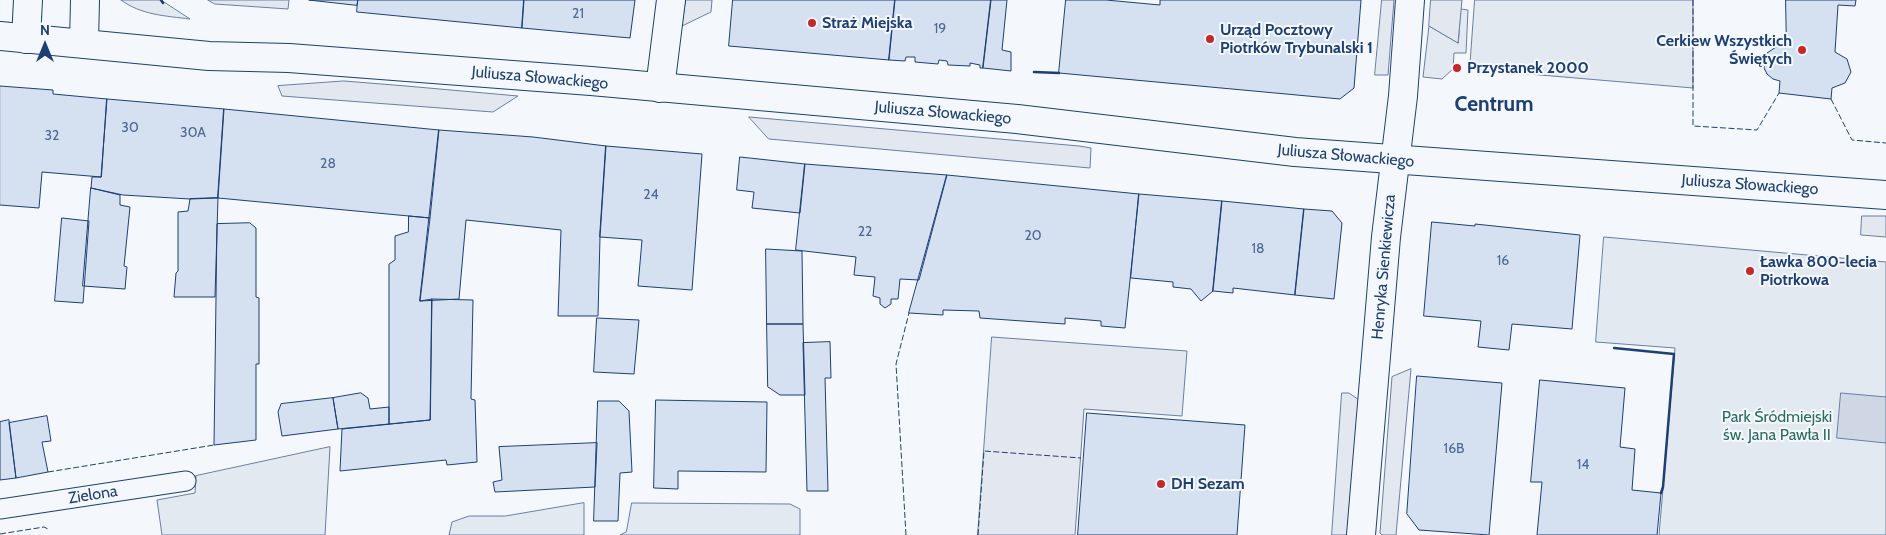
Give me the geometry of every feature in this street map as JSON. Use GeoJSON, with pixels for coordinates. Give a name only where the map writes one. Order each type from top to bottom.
{"type":"FeatureCollection","features":[{"type":"Feature","properties":{"kind":"street"},"geometry":{"type":"LineString","coordinates":[[13,38],[28,0]]}},
{"type":"Feature","properties":{"kind":"street"},"geometry":{"type":"LineString","coordinates":[[84,43],[85,0]]}},
{"type":"Feature","properties":{"kind":"street"},"geometry":{"type":"LineString","coordinates":[[660,88],[671,0]]}},
{"type":"Feature","properties":{"kind":"street","name":"Henryka Sienkiewicza"},"geometry":{"type":"LineString","coordinates":[[1362,535],[1386,237],[1410,0]]}},
{"type":"Feature","properties":{"kind":"street","name":"Juliusza Słowackiego"},"geometry":{"type":"LineString","coordinates":[[13,38],[84,43],[209,56],[289,58],[1017,119],[1295,152],[1395,161],[1886,195]]}},
{"type":"Feature","properties":{"kind":"lane","name":"Zielona"},"geometry":{"type":"LineString","coordinates":[[0,509],[186,481]]}},
{"type":"Feature","properties":{"kind":"green space"},"geometry":{"type":"Polygon","coordinates":[[[121,0],[161,0],[190,19],[145,12],[121,0]]]}},
{"type":"Feature","properties":{"kind":"green space"},"geometry":{"type":"Polygon","coordinates":[[[1475,0],[1693,0],[1693,88],[1470,69],[1475,0]]]}},
{"type":"Feature","properties":{"kind":"green space"},"geometry":{"type":"Polygon","coordinates":[[[1461,9],[1468,10],[1466,53],[1454,53],[1453,69],[1442,79],[1423,77],[1429,26],[1458,43],[1461,9]]]}},
{"type":"Feature","properties":{"kind":"green space","name":"Park Śródmiejski św. Jana Pawła II"},"geometry":{"type":"Polygon","coordinates":[[[1604,237],[1886,262],[1886,535],[1659,535],[1675,348],[1596,342],[1604,237]]]}},
{"type":"Feature","properties":{"kind":"green space"},"geometry":{"type":"Polygon","coordinates":[[[330,447],[325,535],[162,535],[157,500],[195,493],[196,476],[330,447]]]}},
{"type":"Feature","properties":{"kind":"green space"},"geometry":{"type":"Polygon","coordinates":[[[584,503],[584,535],[449,535],[452,522],[469,516],[505,516],[584,503]]]}},
{"type":"Feature","properties":{"kind":"green space"},"geometry":{"type":"Polygon","coordinates":[[[632,503],[790,504],[800,509],[800,535],[620,535],[626,532],[632,503]]]}},
{"type":"Feature","properties":{"kind":"shaded area"},"geometry":{"type":"Polygon","coordinates":[[[208,0],[289,0],[288,9],[215,4],[208,0]]]}},
{"type":"Feature","properties":{"kind":"shaded area"},"geometry":{"type":"Polygon","coordinates":[[[686,0],[712,0],[711,12],[682,26],[686,0]]]}},
{"type":"Feature","properties":{"kind":"shaded area"},"geometry":{"type":"Polygon","coordinates":[[[1382,0],[1394,0],[1388,75],[1375,75],[1382,0]]]}},
{"type":"Feature","properties":{"kind":"shaded area"},"geometry":{"type":"Polygon","coordinates":[[[1431,0],[1462,0],[1458,43],[1429,26],[1431,0]]]}},
{"type":"Feature","properties":{"kind":"shaded area"},"geometry":{"type":"Polygon","coordinates":[[[344,81],[518,96],[493,112],[282,96],[278,86],[344,81]]]}},
{"type":"Feature","properties":{"kind":"shaded area"},"geometry":{"type":"Polygon","coordinates":[[[749,117],[1079,146],[1091,148],[1090,168],[769,139],[749,117]]]}},
{"type":"Feature","properties":{"kind":"shaded area"},"geometry":{"type":"Polygon","coordinates":[[[1862,216],[1886,216],[1886,237],[1861,235],[1862,216]]]}},
{"type":"Feature","properties":{"kind":"shaded area"},"geometry":{"type":"Polygon","coordinates":[[[992,337],[1187,351],[1182,416],[1084,409],[1075,535],[978,535],[992,337]]]}},
{"type":"Feature","properties":{"kind":"shaded area"},"geometry":{"type":"Polygon","coordinates":[[[1411,369],[1396,535],[1382,535],[1380,533],[1392,377],[1411,369]]]}},
{"type":"Feature","properties":{"kind":"shaded area"},"geometry":{"type":"Polygon","coordinates":[[[1342,393],[1349,393],[1359,400],[1347,535],[1332,535],[1342,393]]]}},
{"type":"Feature","properties":{"kind":"shaded area"},"geometry":{"type":"Polygon","coordinates":[[[1841,393],[1886,397],[1886,443],[1837,438],[1841,393]]]}},
{"type":"Feature","properties":{"kind":"building"},"geometry":{"type":"Polygon","coordinates":[[[309,0],[358,0],[357,5],[309,0]]]}},
{"type":"Feature","properties":{"kind":"building"},"geometry":{"type":"Polygon","coordinates":[[[358,0],[524,0],[522,28],[357,12],[358,0]]]}},
{"type":"Feature","properties":{"kind":"building"},"geometry":{"type":"Polygon","coordinates":[[[524,0],[635,0],[630,38],[522,28],[524,0]]]}},
{"type":"Feature","properties":{"kind":"building","name":"Straż Miejska"},"geometry":{"type":"Polygon","coordinates":[[[733,0],[895,0],[889,60],[729,46],[733,0]]]}},
{"type":"Feature","properties":{"kind":"building"},"geometry":{"type":"Polygon","coordinates":[[[895,0],[991,0],[983,68],[980,68],[980,65],[970,63],[970,66],[948,65],[947,61],[939,60],[938,64],[915,62],[915,57],[906,57],[905,61],[889,60],[895,0]]]}},
{"type":"Feature","properties":{"kind":"building"},"geometry":{"type":"Polygon","coordinates":[[[991,0],[1007,0],[1002,50],[1011,52],[1011,71],[983,68],[991,0]]]}},
{"type":"Feature","properties":{"kind":"building","name":"Urząd Pocztowy Piotrków Trybunalski 1"},"geometry":{"type":"Polygon","coordinates":[[[1066,0],[1106,0],[1160,5],[1160,0],[1361,0],[1354,88],[1340,99],[1059,73],[1066,0]]]}},
{"type":"Feature","properties":{"kind":"building","name":"Cerkiew Wszystkich Świętych"},"geometry":{"type":"Polygon","coordinates":[[[1786,0],[1856,0],[1855,6],[1838,5],[1835,52],[1847,59],[1851,72],[1845,83],[1832,88],[1831,99],[1779,93],[1780,81],[1773,79],[1764,68],[1764,60],[1767,53],[1779,45],[1786,45],[1786,0]]]}},
{"type":"Feature","properties":{"kind":"building"},"geometry":{"type":"Polygon","coordinates":[[[0,86],[53,90],[53,94],[107,99],[101,177],[42,172],[39,208],[0,205],[0,86]]]}},
{"type":"Feature","properties":{"kind":"building"},"geometry":{"type":"Polygon","coordinates":[[[107,99],[224,109],[218,198],[190,199],[123,195],[91,188],[92,177],[101,177],[107,99]]]}},
{"type":"Feature","properties":{"kind":"building"},"geometry":{"type":"Polygon","coordinates":[[[224,109],[439,130],[430,218],[218,198],[224,109]]]}},
{"type":"Feature","properties":{"kind":"building"},"geometry":{"type":"Polygon","coordinates":[[[439,130],[533,137],[606,146],[600,237],[598,316],[558,316],[561,230],[466,220],[459,299],[420,301],[439,130]]]}},
{"type":"Feature","properties":{"kind":"building"},"geometry":{"type":"Polygon","coordinates":[[[606,146],[702,154],[692,290],[638,286],[642,240],[600,237],[606,146]]]}},
{"type":"Feature","properties":{"kind":"building"},"geometry":{"type":"Polygon","coordinates":[[[740,157],[805,164],[800,213],[752,208],[754,192],[737,190],[740,157]]]}},
{"type":"Feature","properties":{"kind":"building"},"geometry":{"type":"Polygon","coordinates":[[[805,164],[947,175],[919,280],[900,279],[898,299],[891,299],[891,304],[885,308],[880,304],[880,298],[873,296],[875,277],[854,275],[856,257],[796,250],[805,164]]]}},
{"type":"Feature","properties":{"kind":"building"},"geometry":{"type":"Polygon","coordinates":[[[947,175],[1139,194],[1125,328],[1101,326],[1101,321],[1065,318],[1065,324],[980,318],[979,311],[943,310],[943,315],[909,313],[947,175]]]}},
{"type":"Feature","properties":{"kind":"building"},"geometry":{"type":"Polygon","coordinates":[[[91,188],[120,195],[120,205],[130,207],[124,266],[127,267],[125,289],[83,286],[91,188]]]}},
{"type":"Feature","properties":{"kind":"building"},"geometry":{"type":"Polygon","coordinates":[[[1139,194],[1222,201],[1213,291],[1201,301],[1191,289],[1173,287],[1173,282],[1131,278],[1139,194]]]}},
{"type":"Feature","properties":{"kind":"building"},"geometry":{"type":"Polygon","coordinates":[[[218,198],[215,297],[174,297],[176,273],[178,271],[178,212],[188,211],[190,199],[218,198]]]}},
{"type":"Feature","properties":{"kind":"building"},"geometry":{"type":"Polygon","coordinates":[[[1222,201],[1304,209],[1295,295],[1233,288],[1233,293],[1213,291],[1222,201]]]}},
{"type":"Feature","properties":{"kind":"building"},"geometry":{"type":"Polygon","coordinates":[[[1304,209],[1332,211],[1342,223],[1334,299],[1295,295],[1304,209]]]}},
{"type":"Feature","properties":{"kind":"building"},"geometry":{"type":"Polygon","coordinates":[[[409,216],[430,218],[420,301],[432,299],[430,420],[389,424],[389,264],[395,260],[395,236],[408,232],[409,216]]]}},
{"type":"Feature","properties":{"kind":"building"},"geometry":{"type":"Polygon","coordinates":[[[62,218],[89,221],[83,303],[55,301],[62,218]]]}},
{"type":"Feature","properties":{"kind":"building"},"geometry":{"type":"Polygon","coordinates":[[[1432,222],[1475,226],[1475,224],[1580,235],[1572,329],[1512,324],[1509,350],[1478,347],[1481,321],[1424,316],[1432,222]]]}},
{"type":"Feature","properties":{"kind":"building"},"geometry":{"type":"Polygon","coordinates":[[[250,223],[256,228],[256,297],[259,298],[259,364],[256,364],[256,440],[214,445],[217,224],[250,223]]]}},
{"type":"Feature","properties":{"kind":"building"},"geometry":{"type":"Polygon","coordinates":[[[766,249],[802,251],[803,324],[767,324],[766,249]]]}},
{"type":"Feature","properties":{"kind":"building"},"geometry":{"type":"Polygon","coordinates":[[[432,299],[473,300],[471,399],[475,400],[477,462],[447,465],[446,460],[340,471],[342,429],[430,420],[432,299]]]}},
{"type":"Feature","properties":{"kind":"building"},"geometry":{"type":"Polygon","coordinates":[[[597,318],[639,320],[634,374],[594,372],[597,318]]]}},
{"type":"Feature","properties":{"kind":"building"},"geometry":{"type":"Polygon","coordinates":[[[767,324],[803,324],[805,395],[780,395],[768,387],[767,324]]]}},
{"type":"Feature","properties":{"kind":"building"},"geometry":{"type":"Polygon","coordinates":[[[830,342],[831,378],[825,378],[828,491],[807,491],[803,343],[830,342]]]}},
{"type":"Feature","properties":{"kind":"building"},"geometry":{"type":"Polygon","coordinates":[[[1417,376],[1502,383],[1489,535],[1419,530],[1407,514],[1417,376]]]}},
{"type":"Feature","properties":{"kind":"building"},"geometry":{"type":"Polygon","coordinates":[[[1540,380],[1625,388],[1620,447],[1635,449],[1632,490],[1661,493],[1657,535],[1537,535],[1542,482],[1531,482],[1540,380]]]}},
{"type":"Feature","properties":{"kind":"building"},"geometry":{"type":"Polygon","coordinates":[[[361,393],[368,398],[370,409],[389,407],[389,424],[338,429],[333,398],[361,393]]]}},
{"type":"Feature","properties":{"kind":"building"},"geometry":{"type":"Polygon","coordinates":[[[333,398],[338,429],[282,436],[278,412],[281,404],[333,398]]]}},
{"type":"Feature","properties":{"kind":"building"},"geometry":{"type":"Polygon","coordinates":[[[656,400],[767,402],[766,472],[678,471],[678,489],[654,488],[656,400]]]}},
{"type":"Feature","properties":{"kind":"building"},"geometry":{"type":"Polygon","coordinates":[[[598,401],[619,401],[629,411],[632,472],[620,473],[618,521],[594,521],[598,401]]]}},
{"type":"Feature","properties":{"kind":"building","name":"DH Sezam"},"geometry":{"type":"Polygon","coordinates":[[[1087,413],[1245,425],[1237,535],[1078,535],[1087,413]]]}},
{"type":"Feature","properties":{"kind":"building"},"geometry":{"type":"Polygon","coordinates":[[[47,416],[51,441],[42,442],[48,472],[16,478],[9,423],[47,416]]]}},
{"type":"Feature","properties":{"kind":"building"},"geometry":{"type":"Polygon","coordinates":[[[9,420],[16,478],[0,480],[0,422],[9,420]]]}},
{"type":"Feature","properties":{"kind":"building"},"geometry":{"type":"Polygon","coordinates":[[[597,443],[595,487],[495,492],[493,482],[502,480],[499,447],[597,443]]]}},
{"type":"Feature","properties":{"kind":"fence"},"geometry":{"type":"LineString","coordinates":[[1693,0],[1693,126],[1757,130],[1779,93]]}},
{"type":"Feature","properties":{"kind":"fence"},"geometry":{"type":"LineString","coordinates":[[1831,99],[1852,140],[1886,143]]}},
{"type":"Feature","properties":{"kind":"fence"},"geometry":{"type":"LineString","coordinates":[[906,535],[896,364],[909,313]]}},
{"type":"Feature","properties":{"kind":"fence"},"geometry":{"type":"LineString","coordinates":[[48,472],[214,445]]}},
{"type":"Feature","properties":{"kind":"fence"},"geometry":{"type":"LineString","coordinates":[[978,535],[984,451],[1081,458]]}},
{"type":"Feature","properties":{"kind":"fence"},"geometry":{"type":"LineString","coordinates":[[0,534],[44,527],[48,529]]}},
{"type":"Feature","properties":{"kind":"wall"},"geometry":{"type":"LineString","coordinates":[[1034,72],[1059,73]]}},
{"type":"Feature","properties":{"kind":"wall"},"geometry":{"type":"LineString","coordinates":[[1614,348],[1674,354],[1661,493]]}},
{"type":"Feature","properties":{"kind":"place","name":"Straż Miejska"},"geometry":{"type":"Point","coordinates":[812,23]}},
{"type":"Feature","properties":{"kind":"place","name":"Urząd Pocztowy Piotrków Trybunalski 1"},"geometry":{"type":"Point","coordinates":[1210,39]}},
{"type":"Feature","properties":{"kind":"place","name":"Cerkiew Wszystkich Świętych"},"geometry":{"type":"Point","coordinates":[1802,50]}},
{"type":"Feature","properties":{"kind":"place","name":"Przystanek 2000"},"geometry":{"type":"Point","coordinates":[1457,68]}},
{"type":"Feature","properties":{"kind":"place","name":"Ławka 800-lecia Piotrkowa"},"geometry":{"type":"Point","coordinates":[1750,271]}},
{"type":"Feature","properties":{"kind":"place","name":"DH Sezam"},"geometry":{"type":"Point","coordinates":[1161,484]}},
{"type":"Feature","properties":{"kind":"district","name":"Centrum"},"geometry":{"type":"Point","coordinates":[1494,105]}}]}
